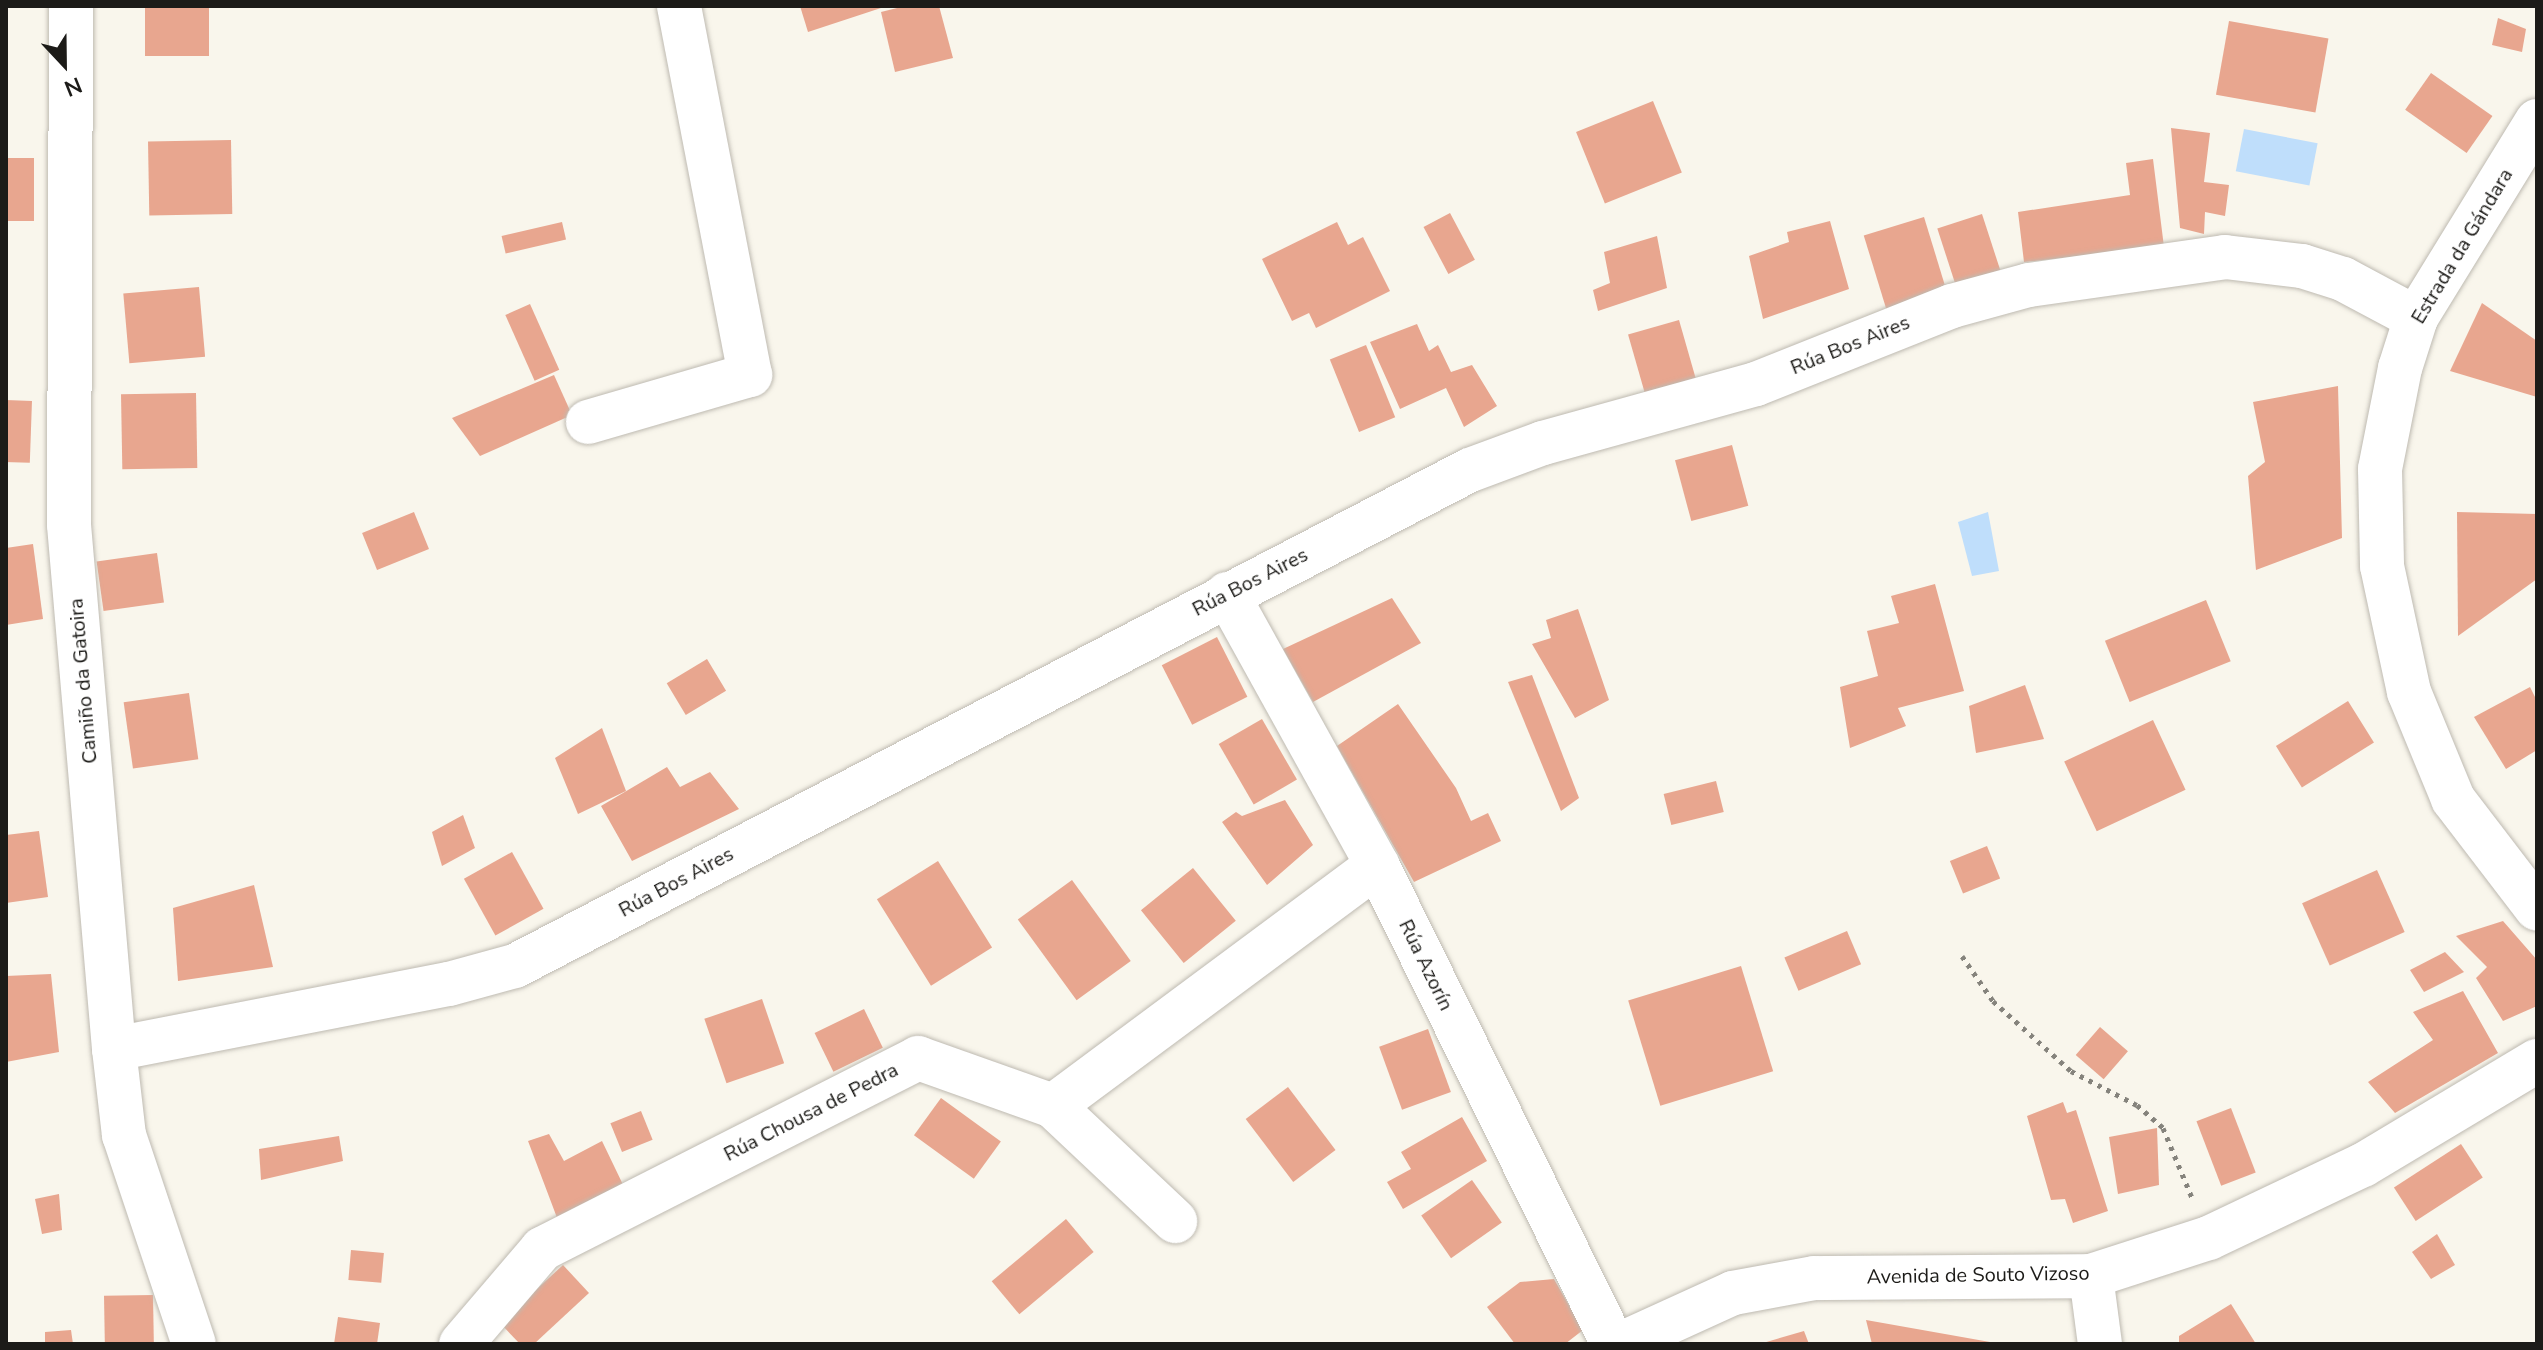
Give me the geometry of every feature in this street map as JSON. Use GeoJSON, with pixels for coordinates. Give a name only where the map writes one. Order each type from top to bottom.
{"type":"FeatureCollection","features":[{"type":"Feature","properties":{"kind":"street","name":"Camiño da Gatoira"},"geometry":{"type":"LineString","coordinates":[[71,6],[69,525],[114,1049],[124,1135],[194,1344]]}},
{"type":"Feature","properties":{"kind":"street"},"geometry":{"type":"LineString","coordinates":[[588,422],[750,375],[679,6]]}},
{"type":"Feature","properties":{"kind":"street","name":"Estrada da Gándara"},"geometry":{"type":"LineString","coordinates":[[2537,121],[2416,318],[2400,368],[2380,469],[2385,580],[2409,692],[2453,799],[2537,909]]}},
{"type":"Feature","properties":{"kind":"street","name":"Rúa Bos Aires"},"geometry":{"type":"LineString","coordinates":[[114,1049],[460,982],[515,966],[1227,594],[1505,456],[1718,396],[1902,323],[2029,285],[2188,260],[2260,259],[2343,279],[2416,318]]}},
{"type":"Feature","properties":{"kind":"street","name":"Rúa Azorín"},"geometry":{"type":"LineString","coordinates":[[1227,594],[1377,865],[1613,1344]]}},
{"type":"Feature","properties":{"kind":"street"},"geometry":{"type":"LineString","coordinates":[[1175,1221],[1053,1106],[1377,865]]}},
{"type":"Feature","properties":{"kind":"street","name":"Rúa Chousa de Pedra"},"geometry":{"type":"LineString","coordinates":[[461,1344],[542,1249],[918,1058],[1053,1106]]}},
{"type":"Feature","properties":{"kind":"street","name":"Avenida de Souto Vizoso"},"geometry":{"type":"LineString","coordinates":[[1621,1344],[1733,1293],[1814,1278],[2091,1276],[2209,1238],[2363,1165],[2537,1061]]}},
{"type":"Feature","properties":{"kind":"street"},"geometry":{"type":"LineString","coordinates":[[2091,1276],[2100,1344]]}},
{"type":"Feature","properties":{"kind":"path"},"geometry":{"type":"LineString","coordinates":[[1962,956],[1993,1001],[2071,1071],[2137,1105],[2163,1128],[2209,1238]]}},
{"type":"Feature","properties":{"kind":"water"},"geometry":{"type":"Polygon","coordinates":[[[2244,129],[2318,143],[2309,186],[2236,171],[2244,129]]]}},
{"type":"Feature","properties":{"kind":"water"},"geometry":{"type":"Polygon","coordinates":[[[1988,512],[1999,571],[1972,576],[1958,522],[1988,512]]]}},
{"type":"Feature","properties":{"kind":"building"},"geometry":{"type":"Polygon","coordinates":[[[145,6],[209,6],[209,56],[145,56],[145,6]]]}},
{"type":"Feature","properties":{"kind":"building"},"geometry":{"type":"Polygon","coordinates":[[[800,6],[884,6],[884,7],[808,32],[800,6]]]}},
{"type":"Feature","properties":{"kind":"building"},"geometry":{"type":"Polygon","coordinates":[[[905,6],[939,6],[953,58],[895,72],[881,12],[905,6]]]}},
{"type":"Feature","properties":{"kind":"building"},"geometry":{"type":"Polygon","coordinates":[[[2498,18],[2526,29],[2522,52],[2492,45],[2498,18]]]}},
{"type":"Feature","properties":{"kind":"building"},"geometry":{"type":"Polygon","coordinates":[[[2229,21],[2328,39],[2315,112],[2216,95],[2229,21]]]}},
{"type":"Feature","properties":{"kind":"building"},"geometry":{"type":"Polygon","coordinates":[[[2431,73],[2492,116],[2467,153],[2405,110],[2431,73]]]}},
{"type":"Feature","properties":{"kind":"building"},"geometry":{"type":"Polygon","coordinates":[[[1653,101],[1682,172],[1605,203],[1576,132],[1653,101]]]}},
{"type":"Feature","properties":{"kind":"building"},"geometry":{"type":"Polygon","coordinates":[[[2171,128],[2210,133],[2204,182],[2229,185],[2225,216],[2205,212],[2204,234],[2180,228],[2171,128]]]}},
{"type":"Feature","properties":{"kind":"building"},"geometry":{"type":"Polygon","coordinates":[[[231,140],[232,214],[149,215],[148,141],[231,140]]]}},
{"type":"Feature","properties":{"kind":"building"},"geometry":{"type":"Polygon","coordinates":[[[6,158],[34,158],[34,221],[6,221],[6,158]]]}},
{"type":"Feature","properties":{"kind":"building"},"geometry":{"type":"Polygon","coordinates":[[[2153,159],[2164,247],[2024,262],[2018,212],[2130,195],[2126,163],[2153,159]]]}},
{"type":"Feature","properties":{"kind":"building"},"geometry":{"type":"Polygon","coordinates":[[[1450,213],[1475,260],[1448,274],[1424,227],[1450,213]]]}},
{"type":"Feature","properties":{"kind":"building"},"geometry":{"type":"Polygon","coordinates":[[[1982,214],[2002,275],[1957,289],[1937,229],[1982,214]]]}},
{"type":"Feature","properties":{"kind":"building"},"geometry":{"type":"Polygon","coordinates":[[[1924,217],[1947,291],[1886,309],[1864,235],[1924,217]]]}},
{"type":"Feature","properties":{"kind":"building"},"geometry":{"type":"Polygon","coordinates":[[[1830,221],[1849,289],[1763,319],[1749,256],[1789,242],[1787,232],[1830,221]]]}},
{"type":"Feature","properties":{"kind":"building"},"geometry":{"type":"Polygon","coordinates":[[[562,222],[566,240],[506,253],[502,236],[562,222]]]}},
{"type":"Feature","properties":{"kind":"building"},"geometry":{"type":"Polygon","coordinates":[[[1337,222],[1348,245],[1363,237],[1390,291],[1316,328],[1309,313],[1292,321],[1262,259],[1337,222]]]}},
{"type":"Feature","properties":{"kind":"building"},"geometry":{"type":"Polygon","coordinates":[[[1657,236],[1667,288],[1598,311],[1593,290],[1610,283],[1604,252],[1657,236]]]}},
{"type":"Feature","properties":{"kind":"building"},"geometry":{"type":"Polygon","coordinates":[[[199,287],[205,357],[129,363],[123,294],[199,287]]]}},
{"type":"Feature","properties":{"kind":"building"},"geometry":{"type":"Polygon","coordinates":[[[2482,303],[2537,341],[2537,397],[2450,371],[2482,303]]]}},
{"type":"Feature","properties":{"kind":"building"},"geometry":{"type":"Polygon","coordinates":[[[530,304],[559,370],[535,381],[505,315],[530,304]]]}},
{"type":"Feature","properties":{"kind":"building"},"geometry":{"type":"Polygon","coordinates":[[[1679,320],[1696,379],[1645,393],[1628,335],[1679,320]]]}},
{"type":"Feature","properties":{"kind":"building"},"geometry":{"type":"Polygon","coordinates":[[[1417,324],[1429,351],[1438,345],[1451,372],[1472,365],[1497,406],[1464,427],[1446,388],[1400,409],[1370,342],[1417,324]]]}},
{"type":"Feature","properties":{"kind":"building"},"geometry":{"type":"Polygon","coordinates":[[[1366,345],[1395,417],[1359,432],[1330,360],[1366,345]]]}},
{"type":"Feature","properties":{"kind":"building"},"geometry":{"type":"Polygon","coordinates":[[[554,375],[572,415],[480,456],[452,418],[554,375]]]}},
{"type":"Feature","properties":{"kind":"building"},"geometry":{"type":"Polygon","coordinates":[[[2338,386],[2342,538],[2256,570],[2248,476],[2265,462],[2253,402],[2338,386]]]}},
{"type":"Feature","properties":{"kind":"building"},"geometry":{"type":"Polygon","coordinates":[[[196,393],[197,468],[122,469],[121,394],[196,393]]]}},
{"type":"Feature","properties":{"kind":"building"},"geometry":{"type":"Polygon","coordinates":[[[6,400],[32,401],[30,463],[6,462],[6,400]]]}},
{"type":"Feature","properties":{"kind":"building"},"geometry":{"type":"Polygon","coordinates":[[[1732,445],[1748,506],[1691,521],[1675,460],[1732,445]]]}},
{"type":"Feature","properties":{"kind":"building"},"geometry":{"type":"Polygon","coordinates":[[[414,512],[429,549],[377,570],[362,533],[414,512]]]}},
{"type":"Feature","properties":{"kind":"building"},"geometry":{"type":"Polygon","coordinates":[[[2457,512],[2537,514],[2537,579],[2458,636],[2457,512]]]}},
{"type":"Feature","properties":{"kind":"building"},"geometry":{"type":"Polygon","coordinates":[[[33,544],[43,619],[6,625],[6,548],[33,544]]]}},
{"type":"Feature","properties":{"kind":"building"},"geometry":{"type":"Polygon","coordinates":[[[157,553],[164,603],[104,611],[97,561],[157,553]]]}},
{"type":"Feature","properties":{"kind":"building"},"geometry":{"type":"Polygon","coordinates":[[[1935,584],[1964,691],[1898,708],[1906,726],[1850,748],[1840,687],[1878,676],[1867,631],[1899,623],[1891,596],[1935,584]]]}},
{"type":"Feature","properties":{"kind":"building"},"geometry":{"type":"Polygon","coordinates":[[[1392,598],[1421,643],[1313,702],[1283,649],[1392,598]]]}},
{"type":"Feature","properties":{"kind":"building"},"geometry":{"type":"Polygon","coordinates":[[[2206,600],[2231,661],[2130,702],[2105,641],[2206,600]]]}},
{"type":"Feature","properties":{"kind":"building"},"geometry":{"type":"Polygon","coordinates":[[[1578,609],[1609,700],[1575,718],[1532,644],[1551,638],[1546,620],[1578,609]]]}},
{"type":"Feature","properties":{"kind":"building"},"geometry":{"type":"Polygon","coordinates":[[[1217,637],[1247,697],[1192,725],[1162,665],[1217,637]]]}},
{"type":"Feature","properties":{"kind":"building"},"geometry":{"type":"Polygon","coordinates":[[[707,659],[726,691],[686,715],[667,683],[707,659]]]}},
{"type":"Feature","properties":{"kind":"building"},"geometry":{"type":"Polygon","coordinates":[[[1532,675],[1579,798],[1561,811],[1508,682],[1532,675]]]}},
{"type":"Feature","properties":{"kind":"building"},"geometry":{"type":"Polygon","coordinates":[[[2025,685],[2044,739],[1976,753],[1969,706],[2025,685]]]}},
{"type":"Feature","properties":{"kind":"building"},"geometry":{"type":"Polygon","coordinates":[[[2530,687],[2537,701],[2537,750],[2506,769],[2474,717],[2530,687]]]}},
{"type":"Feature","properties":{"kind":"building"},"geometry":{"type":"Polygon","coordinates":[[[189,693],[198,759],[133,769],[124,702],[189,693]]]}},
{"type":"Feature","properties":{"kind":"building"},"geometry":{"type":"Polygon","coordinates":[[[2348,701],[2374,743],[2302,788],[2276,746],[2348,701]]]}},
{"type":"Feature","properties":{"kind":"building"},"geometry":{"type":"Polygon","coordinates":[[[1398,704],[1456,788],[1471,821],[1488,813],[1501,841],[1414,882],[1337,746],[1398,704]]]}},
{"type":"Feature","properties":{"kind":"building"},"geometry":{"type":"Polygon","coordinates":[[[1262,719],[1297,780],[1254,805],[1219,744],[1262,719]]]}},
{"type":"Feature","properties":{"kind":"building"},"geometry":{"type":"Polygon","coordinates":[[[2153,720],[2186,790],[2097,831],[2064,761],[2153,720]]]}},
{"type":"Feature","properties":{"kind":"building"},"geometry":{"type":"Polygon","coordinates":[[[602,728],[626,791],[578,814],[555,758],[602,728]]]}},
{"type":"Feature","properties":{"kind":"building"},"geometry":{"type":"Polygon","coordinates":[[[667,767],[680,787],[710,772],[739,809],[632,861],[601,806],[667,767]]]}},
{"type":"Feature","properties":{"kind":"building"},"geometry":{"type":"Polygon","coordinates":[[[1716,781],[1724,812],[1671,825],[1664,794],[1716,781]]]}},
{"type":"Feature","properties":{"kind":"building"},"geometry":{"type":"Polygon","coordinates":[[[1285,800],[1313,845],[1267,885],[1222,822],[1236,812],[1242,816],[1285,800]]]}},
{"type":"Feature","properties":{"kind":"building"},"geometry":{"type":"Polygon","coordinates":[[[463,815],[475,848],[442,866],[432,832],[463,815]]]}},
{"type":"Feature","properties":{"kind":"building"},"geometry":{"type":"Polygon","coordinates":[[[39,831],[48,897],[6,903],[6,835],[39,831]]]}},
{"type":"Feature","properties":{"kind":"building"},"geometry":{"type":"Polygon","coordinates":[[[1987,846],[2000,878],[1963,893],[1950,861],[1987,846]]]}},
{"type":"Feature","properties":{"kind":"building"},"geometry":{"type":"Polygon","coordinates":[[[512,852],[544,909],[495,936],[464,879],[512,852]]]}},
{"type":"Feature","properties":{"kind":"building"},"geometry":{"type":"Polygon","coordinates":[[[938,861],[992,948],[931,986],[877,899],[938,861]]]}},
{"type":"Feature","properties":{"kind":"building"},"geometry":{"type":"Polygon","coordinates":[[[1193,868],[1236,921],[1184,963],[1141,910],[1193,868]]]}},
{"type":"Feature","properties":{"kind":"building"},"geometry":{"type":"Polygon","coordinates":[[[2377,870],[2405,932],[2330,965],[2302,903],[2377,870]]]}},
{"type":"Feature","properties":{"kind":"building"},"geometry":{"type":"Polygon","coordinates":[[[1072,880],[1131,961],[1077,1000],[1018,919],[1072,880]]]}},
{"type":"Feature","properties":{"kind":"building"},"geometry":{"type":"Polygon","coordinates":[[[254,885],[273,967],[178,981],[173,908],[254,885]]]}},
{"type":"Feature","properties":{"kind":"building"},"geometry":{"type":"Polygon","coordinates":[[[2503,921],[2537,960],[2537,1006],[2503,1021],[2476,978],[2487,967],[2456,936],[2503,921]]]}},
{"type":"Feature","properties":{"kind":"building"},"geometry":{"type":"Polygon","coordinates":[[[1847,931],[1861,964],[1798,991],[1784,958],[1847,931]]]}},
{"type":"Feature","properties":{"kind":"building"},"geometry":{"type":"Polygon","coordinates":[[[2445,952],[2464,972],[2424,992],[2410,970],[2445,952]]]}},
{"type":"Feature","properties":{"kind":"building"},"geometry":{"type":"Polygon","coordinates":[[[1741,966],[1773,1071],[1660,1106],[1628,1000],[1741,966]]]}},
{"type":"Feature","properties":{"kind":"building"},"geometry":{"type":"Polygon","coordinates":[[[51,974],[59,1052],[6,1062],[6,976],[51,974]]]}},
{"type":"Feature","properties":{"kind":"building"},"geometry":{"type":"Polygon","coordinates":[[[2463,991],[2498,1053],[2395,1113],[2368,1082],[2433,1040],[2413,1012],[2463,991]]]}},
{"type":"Feature","properties":{"kind":"building"},"geometry":{"type":"Polygon","coordinates":[[[762,999],[784,1063],[726,1083],[704,1019],[762,999]]]}},
{"type":"Feature","properties":{"kind":"building"},"geometry":{"type":"Polygon","coordinates":[[[864,1009],[883,1048],[833,1072],[815,1033],[864,1009]]]}},
{"type":"Feature","properties":{"kind":"building"},"geometry":{"type":"Polygon","coordinates":[[[2100,1027],[2128,1051],[2104,1079],[2076,1055],[2100,1027]]]}},
{"type":"Feature","properties":{"kind":"building"},"geometry":{"type":"Polygon","coordinates":[[[1428,1029],[1451,1092],[1402,1110],[1379,1047],[1428,1029]]]}},
{"type":"Feature","properties":{"kind":"building"},"geometry":{"type":"Polygon","coordinates":[[[1288,1087],[1336,1150],[1293,1182],[1246,1119],[1288,1087]]]}},
{"type":"Feature","properties":{"kind":"building"},"geometry":{"type":"Polygon","coordinates":[[[941,1098],[1001,1141],[974,1179],[914,1135],[941,1098]]]}},
{"type":"Feature","properties":{"kind":"building"},"geometry":{"type":"Polygon","coordinates":[[[2063,1102],[2067,1113],[2076,1110],[2108,1211],[2073,1223],[2065,1199],[2051,1200],[2027,1116],[2063,1102]]]}},
{"type":"Feature","properties":{"kind":"building"},"geometry":{"type":"Polygon","coordinates":[[[2231,1108],[2256,1172],[2221,1186],[2196,1121],[2231,1108]]]}},
{"type":"Feature","properties":{"kind":"building"},"geometry":{"type":"Polygon","coordinates":[[[641,1111],[653,1140],[622,1152],[610,1123],[641,1111]]]}},
{"type":"Feature","properties":{"kind":"building"},"geometry":{"type":"Polygon","coordinates":[[[1462,1117],[1487,1161],[1403,1209],[1387,1182],[1411,1169],[1401,1152],[1462,1117]]]}},
{"type":"Feature","properties":{"kind":"building"},"geometry":{"type":"Polygon","coordinates":[[[2157,1128],[2159,1185],[2118,1194],[2109,1137],[2157,1128]]]}},
{"type":"Feature","properties":{"kind":"building"},"geometry":{"type":"Polygon","coordinates":[[[549,1134],[564,1161],[602,1141],[627,1193],[559,1223],[528,1141],[549,1134]]]}},
{"type":"Feature","properties":{"kind":"building"},"geometry":{"type":"Polygon","coordinates":[[[339,1136],[343,1161],[261,1180],[259,1149],[339,1136]]]}},
{"type":"Feature","properties":{"kind":"building"},"geometry":{"type":"Polygon","coordinates":[[[2461,1144],[2483,1178],[2416,1221],[2394,1188],[2461,1144]]]}},
{"type":"Feature","properties":{"kind":"building"},"geometry":{"type":"Polygon","coordinates":[[[1472,1180],[1502,1223],[1451,1258],[1421,1216],[1472,1180]]]}},
{"type":"Feature","properties":{"kind":"building"},"geometry":{"type":"Polygon","coordinates":[[[59,1194],[62,1230],[42,1234],[35,1199],[59,1194]]]}},
{"type":"Feature","properties":{"kind":"building"},"geometry":{"type":"Polygon","coordinates":[[[1066,1219],[1094,1252],[1019,1314],[992,1281],[1066,1219]]]}},
{"type":"Feature","properties":{"kind":"building"},"geometry":{"type":"Polygon","coordinates":[[[2437,1234],[2455,1265],[2431,1279],[2412,1252],[2437,1234]]]}},
{"type":"Feature","properties":{"kind":"building"},"geometry":{"type":"Polygon","coordinates":[[[351,1250],[384,1253],[381,1283],[348,1280],[351,1250]]]}},
{"type":"Feature","properties":{"kind":"building"},"geometry":{"type":"Polygon","coordinates":[[[563,1265],[589,1293],[534,1344],[520,1344],[500,1323],[563,1265]]]}},
{"type":"Feature","properties":{"kind":"building"},"geometry":{"type":"Polygon","coordinates":[[[1554,1279],[1583,1330],[1565,1344],[1515,1344],[1487,1307],[1520,1282],[1554,1279]]]}},
{"type":"Feature","properties":{"kind":"building"},"geometry":{"type":"Polygon","coordinates":[[[153,1295],[154,1344],[105,1344],[104,1296],[153,1295]]]}},
{"type":"Feature","properties":{"kind":"building"},"geometry":{"type":"Polygon","coordinates":[[[2231,1304],[2256,1344],[2179,1344],[2179,1336],[2231,1304]]]}},
{"type":"Feature","properties":{"kind":"building"},"geometry":{"type":"Polygon","coordinates":[[[338,1317],[380,1323],[377,1344],[334,1344],[338,1317]]]}},
{"type":"Feature","properties":{"kind":"building"},"geometry":{"type":"Polygon","coordinates":[[[1866,1320],[1990,1342],[1872,1344],[1866,1320]]]}},
{"type":"Feature","properties":{"kind":"building"},"geometry":{"type":"Polygon","coordinates":[[[71,1330],[73,1344],[45,1344],[45,1332],[71,1330]]]}},
{"type":"Feature","properties":{"kind":"building"},"geometry":{"type":"Polygon","coordinates":[[[1804,1331],[1809,1344],[1763,1344],[1763,1343],[1804,1331]]]}}]}
